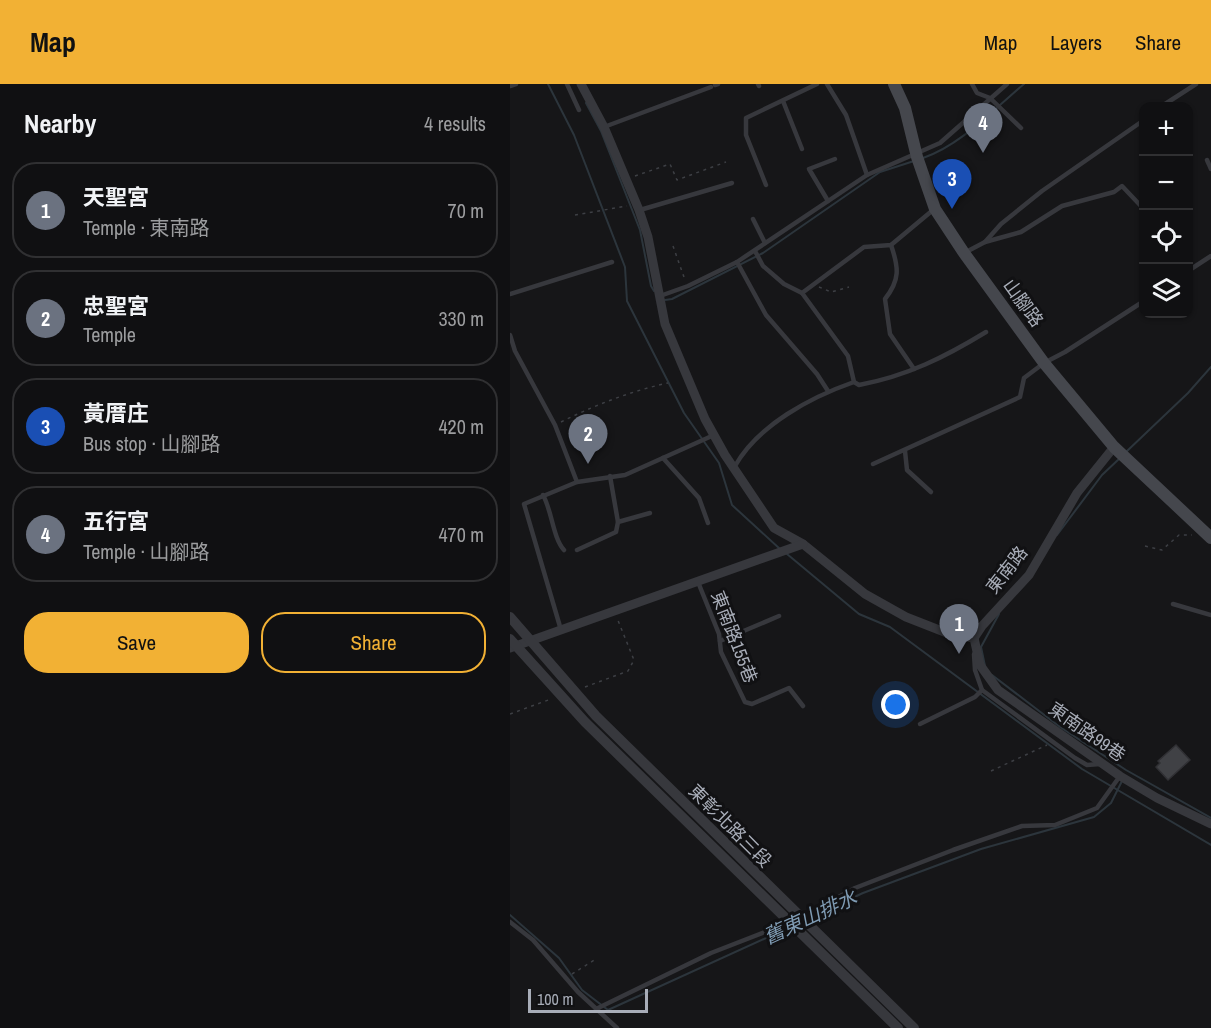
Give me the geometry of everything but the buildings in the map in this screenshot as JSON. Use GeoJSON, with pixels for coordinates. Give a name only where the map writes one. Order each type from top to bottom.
{"type":"FeatureCollection","features":[{"type":"Feature","properties":{"kind":"main road","name":"山腳路"},"geometry":{"type":"LineString","coordinates":[[894,84],[905,108],[917,158],[935,209],[964,253],[1044,363],[1116,448],[1211,538]]}},
{"type":"Feature","properties":{"kind":"street"},"geometry":{"type":"LineString","coordinates":[[581,84],[604,127],[638,207],[648,237],[665,324],[714,435],[774,528],[803,544],[865,594],[896,611],[952,635],[974,638]]}},
{"type":"Feature","properties":{"kind":"street","name":"東南路"},"geometry":{"type":"LineString","coordinates":[[974,638],[982,626],[1029,575],[1077,493],[1116,448]]}},
{"type":"Feature","properties":{"kind":"street"},"geometry":{"type":"LineString","coordinates":[[512,645],[529,642],[803,544]]}},
{"type":"Feature","properties":{"kind":"street","name":"東彰北路三段"},"geometry":{"type":"LineString","coordinates":[[510,617],[573,691],[800,918],[914,1028]]}},
{"type":"Feature","properties":{"kind":"street","name":"東南路99巷"},"geometry":{"type":"LineString","coordinates":[[974,638],[980,665],[998,690],[1120,776],[1157,798],[1211,824]]}},
{"type":"Feature","properties":{"kind":"street","name":"東彰北路三段"},"geometry":{"type":"LineString","coordinates":[[512,645],[898,1028]]}},
{"type":"Feature","properties":{"kind":"lane"},"geometry":{"type":"LineString","coordinates":[[510,86],[516,84]]}},
{"type":"Feature","properties":{"kind":"lane"},"geometry":{"type":"LineString","coordinates":[[567,84],[579,110]]}},
{"type":"Feature","properties":{"kind":"lane"},"geometry":{"type":"LineString","coordinates":[[766,185],[746,135],[746,118],[817,84]]}},
{"type":"Feature","properties":{"kind":"lane"},"geometry":{"type":"LineString","coordinates":[[827,84],[846,115],[867,175]]}},
{"type":"Feature","properties":{"kind":"lane"},"geometry":{"type":"LineString","coordinates":[[972,84],[977,93],[990,98],[1021,128]]}},
{"type":"Feature","properties":{"kind":"lane"},"geometry":{"type":"LineString","coordinates":[[661,300],[737,262],[867,175],[917,158],[940,143],[1006,84]]}},
{"type":"Feature","properties":{"kind":"lane"},"geometry":{"type":"LineString","coordinates":[[1168,102],[1196,84]]}},
{"type":"Feature","properties":{"kind":"lane"},"geometry":{"type":"LineString","coordinates":[[604,127],[715,85]]}},
{"type":"Feature","properties":{"kind":"lane"},"geometry":{"type":"LineString","coordinates":[[783,101],[802,149]]}},
{"type":"Feature","properties":{"kind":"lane"},"geometry":{"type":"LineString","coordinates":[[986,242],[1000,224],[1042,191],[1139,123]]}},
{"type":"Feature","properties":{"kind":"lane"},"geometry":{"type":"LineString","coordinates":[[828,201],[809,170],[835,159]]}},
{"type":"Feature","properties":{"kind":"lane"},"geometry":{"type":"LineString","coordinates":[[1207,160],[1211,169]]}},
{"type":"Feature","properties":{"kind":"lane"},"geometry":{"type":"LineString","coordinates":[[638,207],[732,183]]}},
{"type":"Feature","properties":{"kind":"lane"},"geometry":{"type":"LineString","coordinates":[[964,253],[986,242],[1021,232],[1062,206],[1114,192],[1122,186],[1139,204]]}},
{"type":"Feature","properties":{"kind":"lane"},"geometry":{"type":"LineString","coordinates":[[802,293],[864,247],[891,245],[935,209]]}},
{"type":"Feature","properties":{"kind":"lane"},"geometry":{"type":"LineString","coordinates":[[753,219],[765,243]]}},
{"type":"Feature","properties":{"kind":"lane"},"geometry":{"type":"LineString","coordinates":[[891,245],[898,267],[896,285],[885,299],[890,334],[914,369]]}},
{"type":"Feature","properties":{"kind":"lane"},"geometry":{"type":"LineString","coordinates":[[755,251],[763,266],[784,284],[802,293],[848,356],[854,382],[859,385],[882,381],[940,360],[986,333]]}},
{"type":"Feature","properties":{"kind":"lane"},"geometry":{"type":"LineString","coordinates":[[1193,269],[1211,256]]}},
{"type":"Feature","properties":{"kind":"lane"},"geometry":{"type":"LineString","coordinates":[[510,294],[612,262]]}},
{"type":"Feature","properties":{"kind":"lane"},"geometry":{"type":"LineString","coordinates":[[737,262],[766,315],[817,374],[828,391]]}},
{"type":"Feature","properties":{"kind":"lane"},"geometry":{"type":"LineString","coordinates":[[873,464],[1020,398],[1024,378],[1139,304]]}},
{"type":"Feature","properties":{"kind":"lane"},"geometry":{"type":"LineString","coordinates":[[510,335],[515,351],[555,425],[577,483]]}},
{"type":"Feature","properties":{"kind":"lane"},"geometry":{"type":"LineString","coordinates":[[735,466],[745,447],[774,425],[828,391],[854,382]]}},
{"type":"Feature","properties":{"kind":"lane"},"geometry":{"type":"LineString","coordinates":[[561,630],[524,504],[577,483],[625,475],[714,435]]}},
{"type":"Feature","properties":{"kind":"lane"},"geometry":{"type":"LineString","coordinates":[[905,451],[907,470],[931,492]]}},
{"type":"Feature","properties":{"kind":"lane"},"geometry":{"type":"LineString","coordinates":[[663,458],[699,498],[708,523]]}},
{"type":"Feature","properties":{"kind":"lane"},"geometry":{"type":"LineString","coordinates":[[577,550],[616,532],[618,522],[610,476]]}},
{"type":"Feature","properties":{"kind":"lane"},"geometry":{"type":"LineString","coordinates":[[543,495],[551,509],[559,545],[564,550]]}},
{"type":"Feature","properties":{"kind":"lane"},"geometry":{"type":"LineString","coordinates":[[618,522],[650,513]]}},
{"type":"Feature","properties":{"kind":"lane","name":"東南路155巷"},"geometry":{"type":"LineString","coordinates":[[698,582],[720,640],[721,652],[745,702],[752,704],[789,688],[803,706]]}},
{"type":"Feature","properties":{"kind":"lane"},"geometry":{"type":"LineString","coordinates":[[1173,604],[1211,615]]}},
{"type":"Feature","properties":{"kind":"lane"},"geometry":{"type":"LineString","coordinates":[[720,640],[779,616]]}},
{"type":"Feature","properties":{"kind":"lane"},"geometry":{"type":"LineString","coordinates":[[974,638],[974,663],[982,690],[1050,741],[1087,765],[1103,764]]}},
{"type":"Feature","properties":{"kind":"lane"},"geometry":{"type":"LineString","coordinates":[[920,724],[975,697],[982,690]]}},
{"type":"Feature","properties":{"kind":"lane"},"geometry":{"type":"LineString","coordinates":[[596,1009],[711,953],[790,923],[855,888],[1022,826],[1054,825],[1097,808],[1120,776]]}},
{"type":"Feature","properties":{"kind":"lane"},"geometry":{"type":"LineString","coordinates":[[510,922],[533,940],[566,979],[617,1028]]}},
{"type":"Feature","properties":{"kind":"path"},"geometry":{"type":"LineString","coordinates":[[626,180],[670,164],[677,180],[726,162]]}},
{"type":"Feature","properties":{"kind":"path"},"geometry":{"type":"LineString","coordinates":[[575,215],[638,207]]}},
{"type":"Feature","properties":{"kind":"path"},"geometry":{"type":"LineString","coordinates":[[673,246],[688,286]]}},
{"type":"Feature","properties":{"kind":"path"},"geometry":{"type":"LineString","coordinates":[[815,284],[823,291],[831,292],[849,287]]}},
{"type":"Feature","properties":{"kind":"path"},"geometry":{"type":"LineString","coordinates":[[555,425],[588,408],[643,388],[668,383]]}},
{"type":"Feature","properties":{"kind":"path"},"geometry":{"type":"LineString","coordinates":[[1145,546],[1162,550],[1179,535],[1194,534],[1201,529]]}},
{"type":"Feature","properties":{"kind":"path"},"geometry":{"type":"LineString","coordinates":[[573,691],[628,671],[634,660],[614,612]]}},
{"type":"Feature","properties":{"kind":"path"},"geometry":{"type":"LineString","coordinates":[[510,714],[561,696]]}},
{"type":"Feature","properties":{"kind":"path"},"geometry":{"type":"LineString","coordinates":[[991,771],[1045,747],[1050,741]]}},
{"type":"Feature","properties":{"kind":"path"},"geometry":{"type":"LineString","coordinates":[[566,979],[596,959]]}},
{"type":"Feature","properties":{"kind":"waterway"},"geometry":{"type":"LineString","coordinates":[[548,84],[574,135],[625,267],[627,301],[684,413],[719,463],[732,505],[780,549]]}},
{"type":"Feature","properties":{"kind":"waterway"},"geometry":{"type":"LineString","coordinates":[[923,158],[963,136],[1024,84]]}},
{"type":"Feature","properties":{"kind":"waterway"},"geometry":{"type":"LineString","coordinates":[[586,103],[601,131],[640,230],[651,286],[654,291]]}},
{"type":"Feature","properties":{"kind":"waterway"},"geometry":{"type":"LineString","coordinates":[[665,300],[672,299],[763,253],[880,172],[914,161]]}},
{"type":"Feature","properties":{"kind":"waterway"},"geometry":{"type":"LineString","coordinates":[[1126,452],[1188,393],[1211,367]]}},
{"type":"Feature","properties":{"kind":"waterway"},"geometry":{"type":"LineString","coordinates":[[1057,535],[1102,475],[1120,458]]}},
{"type":"Feature","properties":{"kind":"waterway"},"geometry":{"type":"LineString","coordinates":[[787,554],[859,614],[890,627],[1082,769],[1211,845]]}},
{"type":"Feature","properties":{"kind":"waterway"},"geometry":{"type":"LineString","coordinates":[[985,666],[981,647],[999,614]]}},
{"type":"Feature","properties":{"kind":"waterway"},"geometry":{"type":"LineString","coordinates":[[992,675],[1060,727],[1126,770],[1211,818]]}},
{"type":"Feature","properties":{"kind":"waterway","name":"舊東山排水"},"geometry":{"type":"LineString","coordinates":[[807,919],[863,893],[981,849],[1094,817],[1111,803],[1122,781]]}},
{"type":"Feature","properties":{"kind":"waterway","name":"舊東山排水"},"geometry":{"type":"LineString","coordinates":[[510,915],[559,958],[582,990],[608,1010],[788,928]]}},
{"type":"Feature","properties":{"kind":"place","name":"五行宮"},"geometry":{"type":"Point","coordinates":[983,153]}},
{"type":"Feature","properties":{"kind":"place","name":"黃厝庄"},"geometry":{"type":"Point","coordinates":[952,209]}},
{"type":"Feature","properties":{"kind":"place","name":"忠聖宮"},"geometry":{"type":"Point","coordinates":[588,464]}},
{"type":"Feature","properties":{"kind":"place","name":"天聖宮"},"geometry":{"type":"Point","coordinates":[959,654]}}]}
